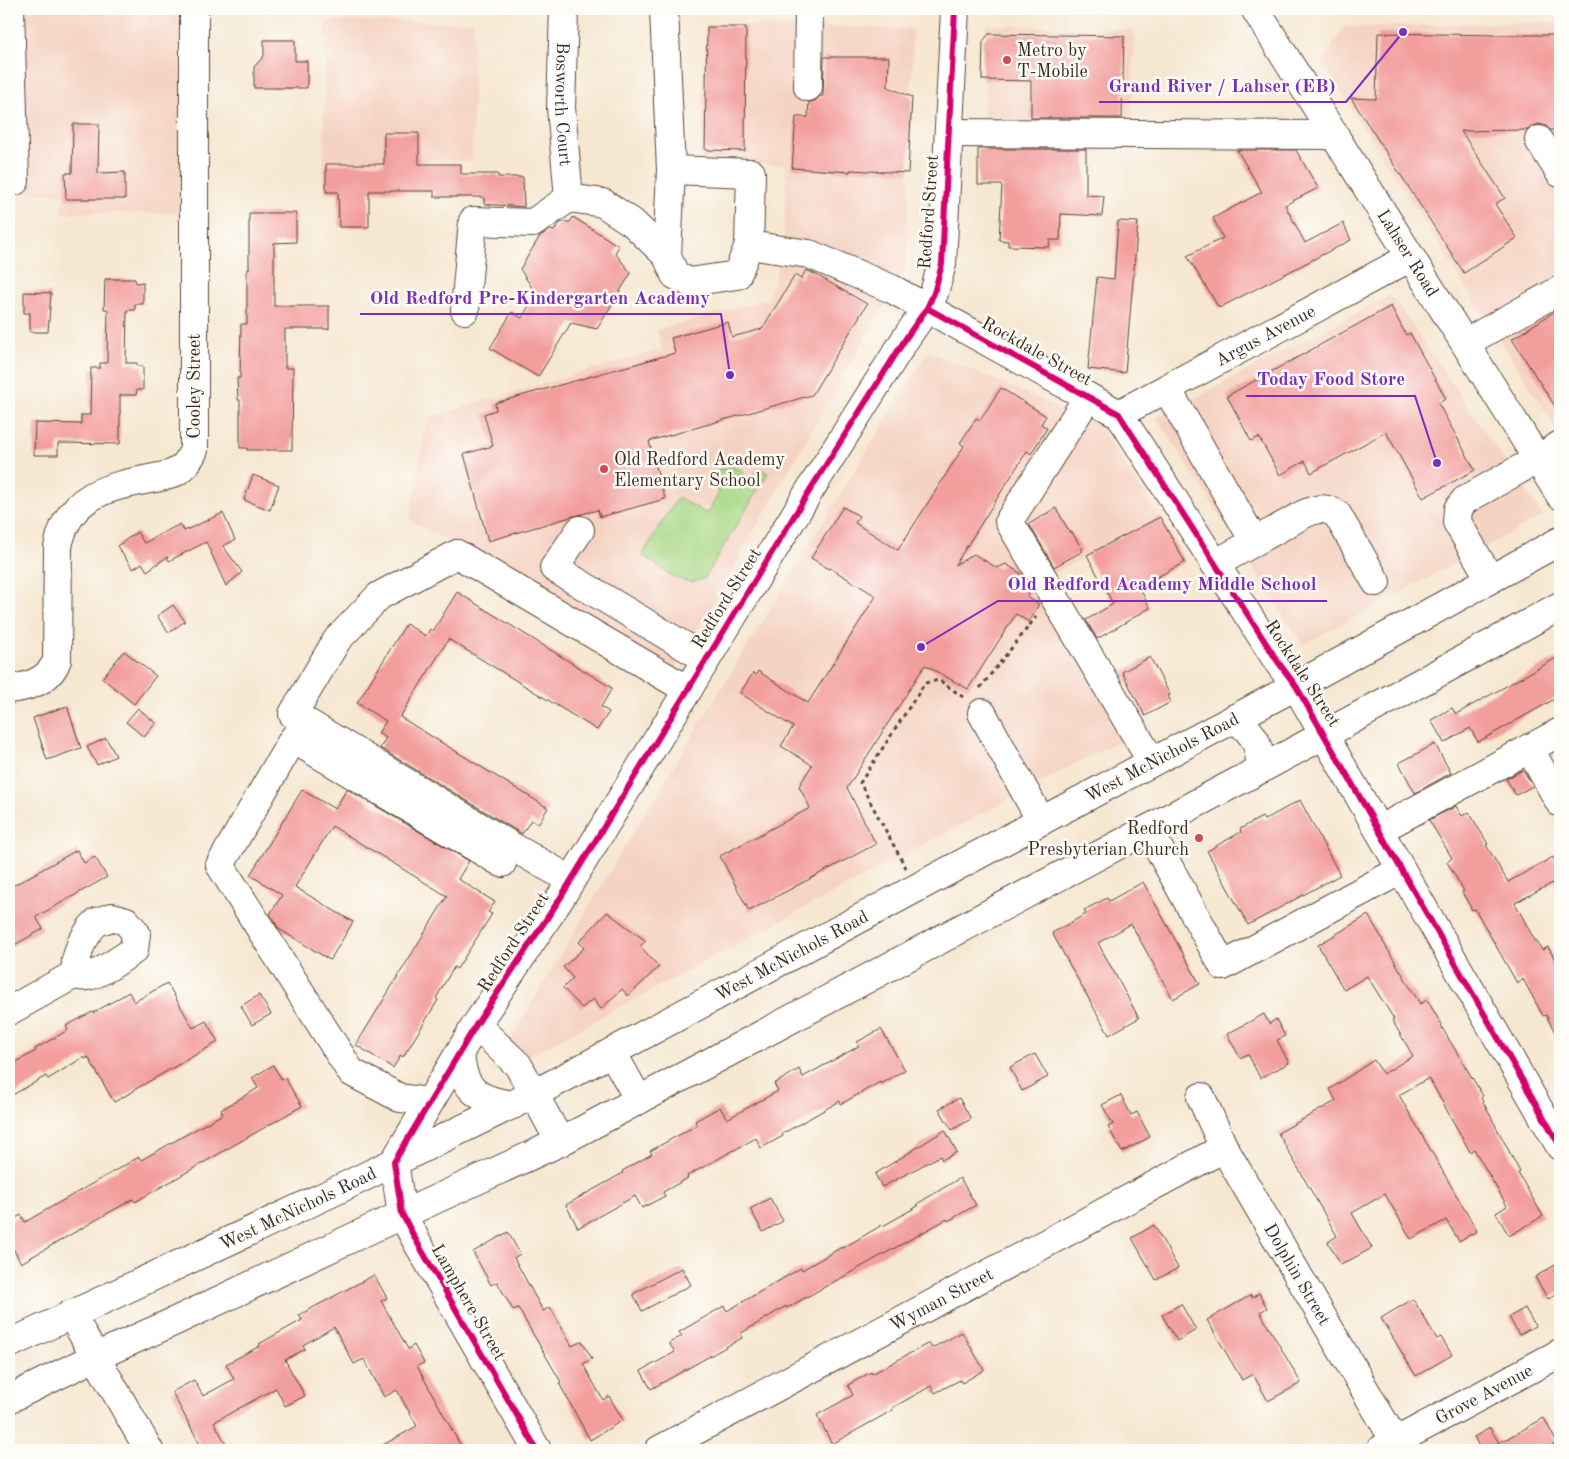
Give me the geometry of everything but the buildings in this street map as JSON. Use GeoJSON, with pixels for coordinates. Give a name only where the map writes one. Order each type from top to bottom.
{"type":"FeatureCollection","features":[{"type":"Feature","properties":{"kind":"street"},"geometry":{"type":"LineString","coordinates":[[10,9],[12,181]]}},
{"type":"Feature","properties":{"kind":"street","name":"Cooley Street"},"geometry":{"type":"LineString","coordinates":[[9,689],[20,688],[48,676],[54,669],[57,660],[58,547],[60,534],[69,517],[80,503],[98,492],[180,471],[188,463],[194,450],[194,9]]}},
{"type":"Feature","properties":{"kind":"street","name":"Bosworth Court"},"geometry":{"type":"LineString","coordinates":[[564,9],[561,108],[570,198]]}},
{"type":"Feature","properties":{"kind":"street"},"geometry":{"type":"LineString","coordinates":[[664,9],[671,170],[667,256]]}},
{"type":"Feature","properties":{"kind":"street"},"geometry":{"type":"LineString","coordinates":[[808,87],[809,9]]}},
{"type":"Feature","properties":{"kind":"street","name":"Redford Street"},"geometry":{"type":"LineString","coordinates":[[394,1162],[476,1025],[566,889],[815,482],[927,308],[934,293],[942,264],[955,9]]}},
{"type":"Feature","properties":{"kind":"street","name":"Lahser Road"},"geometry":{"type":"LineString","coordinates":[[1255,9],[1560,495]]}},
{"type":"Feature","properties":{"kind":"street"},"geometry":{"type":"LineString","coordinates":[[949,133],[1335,135]]}},
{"type":"Feature","properties":{"kind":"street"},"geometry":{"type":"LineString","coordinates":[[1539,140],[1560,173]]}},
{"type":"Feature","properties":{"kind":"street"},"geometry":{"type":"LineString","coordinates":[[465,310],[473,222],[534,223],[570,198],[603,203],[633,224],[667,256],[675,275],[689,282],[738,275],[749,245],[751,173],[671,170]]}},
{"type":"Feature","properties":{"kind":"street","name":"Rockdale Street"},"geometry":{"type":"LineString","coordinates":[[749,245],[809,254],[892,289],[1119,414],[1278,662],[1296,686],[1560,1146]]}},
{"type":"Feature","properties":{"kind":"street","name":"Argus Avenue"},"geometry":{"type":"LineString","coordinates":[[1119,414],[1411,257]]}},
{"type":"Feature","properties":{"kind":"street"},"geometry":{"type":"LineString","coordinates":[[1465,343],[1560,290]]}},
{"type":"Feature","properties":{"kind":"street"},"geometry":{"type":"LineString","coordinates":[[1167,388],[1254,541]]}},
{"type":"Feature","properties":{"kind":"street"},"geometry":{"type":"LineString","coordinates":[[1088,397],[1009,522],[1152,762]]}},
{"type":"Feature","properties":{"kind":"street"},"geometry":{"type":"LineString","coordinates":[[1490,579],[1457,522],[1458,509],[1465,500],[1538,459],[1560,444]]}},
{"type":"Feature","properties":{"kind":"street"},"geometry":{"type":"LineString","coordinates":[[1215,564],[1304,514],[1314,509],[1325,508],[1337,514],[1376,582]]}},
{"type":"Feature","properties":{"kind":"street"},"geometry":{"type":"LineString","coordinates":[[580,530],[554,568],[706,659]]}},
{"type":"Feature","properties":{"kind":"street","name":"West McNichols Road"},"geometry":{"type":"LineString","coordinates":[[9,1344],[524,1100],[1041,821],[1296,686],[1560,541]]}},
{"type":"Feature","properties":{"kind":"street"},"geometry":{"type":"LineString","coordinates":[[566,889],[518,850],[293,714],[337,640],[379,596],[457,554],[688,690]]}},
{"type":"Feature","properties":{"kind":"street"},"geometry":{"type":"LineString","coordinates":[[9,1400],[95,1357],[560,1142],[1261,769],[1560,606]]}},
{"type":"Feature","properties":{"kind":"street"},"geometry":{"type":"LineString","coordinates":[[976,703],[1041,821]]}},
{"type":"Feature","properties":{"kind":"street"},"geometry":{"type":"LineString","coordinates":[[1235,718],[1248,729],[1256,742],[1260,752],[1261,769]]}},
{"type":"Feature","properties":{"kind":"street"},"geometry":{"type":"LineString","coordinates":[[1379,830],[1560,732]]}},
{"type":"Feature","properties":{"kind":"street"},"geometry":{"type":"LineString","coordinates":[[429,1102],[400,1098],[351,1072],[220,865],[293,739],[566,889]]}},
{"type":"Feature","properties":{"kind":"street"},"geometry":{"type":"LineString","coordinates":[[1529,748],[1560,803]]}},
{"type":"Feature","properties":{"kind":"street"},"geometry":{"type":"LineString","coordinates":[[1148,829],[1223,966],[1402,870]]}},
{"type":"Feature","properties":{"kind":"street"},"geometry":{"type":"LineString","coordinates":[[9,1011],[75,974]]}},
{"type":"Feature","properties":{"kind":"street"},"geometry":{"type":"LineString","coordinates":[[476,1025],[518,1065],[524,1100],[560,1142]]}},
{"type":"Feature","properties":{"kind":"street"},"geometry":{"type":"LineString","coordinates":[[612,1052],[638,1100]]}},
{"type":"Feature","properties":{"kind":"street"},"geometry":{"type":"LineString","coordinates":[[460,1054],[461,1067],[465,1078],[478,1096],[498,1103],[524,1100]]}},
{"type":"Feature","properties":{"kind":"street","name":"Dolphin Street"},"geometry":{"type":"LineString","coordinates":[[1201,1097],[1224,1148],[1392,1448]]}},
{"type":"Feature","properties":{"kind":"street","name":"Wyman Street"},"geometry":{"type":"LineString","coordinates":[[658,1450],[1224,1148]]}},
{"type":"Feature","properties":{"kind":"street","name":"Lamphere Street"},"geometry":{"type":"LineString","coordinates":[[394,1162],[402,1214],[537,1450]]}},
{"type":"Feature","properties":{"kind":"street"},"geometry":{"type":"LineString","coordinates":[[72,1314],[149,1450]]}},
{"type":"Feature","properties":{"kind":"street","name":"Grove Avenue"},"geometry":{"type":"LineString","coordinates":[[1392,1448],[1560,1353]]}},
{"type":"Feature","properties":{"kind":"path"},"geometry":{"type":"LineString","coordinates":[[917,888],[860,783],[925,684],[939,680],[976,703],[1041,610]]}},
{"type":"Feature","properties":{"kind":"shaded area"},"geometry":{"type":"Polygon","coordinates":[[[9,9],[190,9],[192,213],[62,213],[63,194],[9,193],[9,9]]]}},
{"type":"Feature","properties":{"kind":"shaded area"},"geometry":{"type":"Polygon","coordinates":[[[326,21],[474,22],[472,161],[427,160],[427,194],[323,193],[326,21]]]}},
{"type":"Feature","properties":{"kind":"shaded area"},"geometry":{"type":"Polygon","coordinates":[[[1560,22],[1560,434],[1322,63],[1344,27],[1560,22]]]}},
{"type":"Feature","properties":{"kind":"shaded area","name":"Old Redford Academy Elementary School"},"geometry":{"type":"Polygon","coordinates":[[[705,24],[913,29],[907,250],[906,268],[675,668],[410,520],[427,418],[662,349],[657,330],[768,299],[784,247],[786,165],[701,163],[705,24]]]}},
{"type":"Feature","properties":{"kind":"shaded area"},"geometry":{"type":"Polygon","coordinates":[[[986,25],[1134,30],[1131,125],[984,120],[986,25]]]}},
{"type":"Feature","properties":{"kind":"shaded area"},"geometry":{"type":"Polygon","coordinates":[[[1391,295],[1543,516],[1303,645],[1157,418],[1391,295]]]}},
{"type":"Feature","properties":{"kind":"shaded area"},"geometry":{"type":"Polygon","coordinates":[[[928,351],[1097,424],[1160,517],[1052,574],[1142,728],[521,1060],[509,1042],[628,841],[928,351]]]}},
{"type":"Feature","properties":{"kind":"green space"},"geometry":{"type":"Polygon","coordinates":[[[732,467],[743,471],[747,484],[758,468],[768,473],[704,579],[691,582],[675,578],[642,555],[678,497],[707,514],[719,493],[714,481],[718,470],[732,467]]]}},
{"type":"Feature","properties":{"kind":"cycle path"},"geometry":{"type":"LineString","coordinates":[[537,1450],[402,1214],[394,1162],[476,1025],[561,897],[810,490],[927,308],[934,293],[942,264],[955,9]]}},
{"type":"Feature","properties":{"kind":"cycle path"},"geometry":{"type":"LineString","coordinates":[[927,308],[1119,414],[1278,662],[1296,686],[1560,1146]]}},
{"type":"Feature","properties":{"kind":"place","name":"Grand River / Lahser (EB)"},"geometry":{"type":"Point","coordinates":[1403,32]}},
{"type":"Feature","properties":{"kind":"place","name":"Metro by T-Mobile"},"geometry":{"type":"Point","coordinates":[1007,60]}},
{"type":"Feature","properties":{"kind":"place","name":"Old Redford Pre-Kindergarten Academy"},"geometry":{"type":"Point","coordinates":[730,375]}},
{"type":"Feature","properties":{"kind":"place","name":"Today Food Store"},"geometry":{"type":"Point","coordinates":[1437,463]}},
{"type":"Feature","properties":{"kind":"place","name":"Old Redford Academy Elementary School"},"geometry":{"type":"Point","coordinates":[604,469]}},
{"type":"Feature","properties":{"kind":"place","name":"Old Redford Academy Middle School"},"geometry":{"type":"Point","coordinates":[921,647]}},
{"type":"Feature","properties":{"kind":"place","name":"Redford Presbyterian Church"},"geometry":{"type":"Point","coordinates":[1199,838]}}]}
